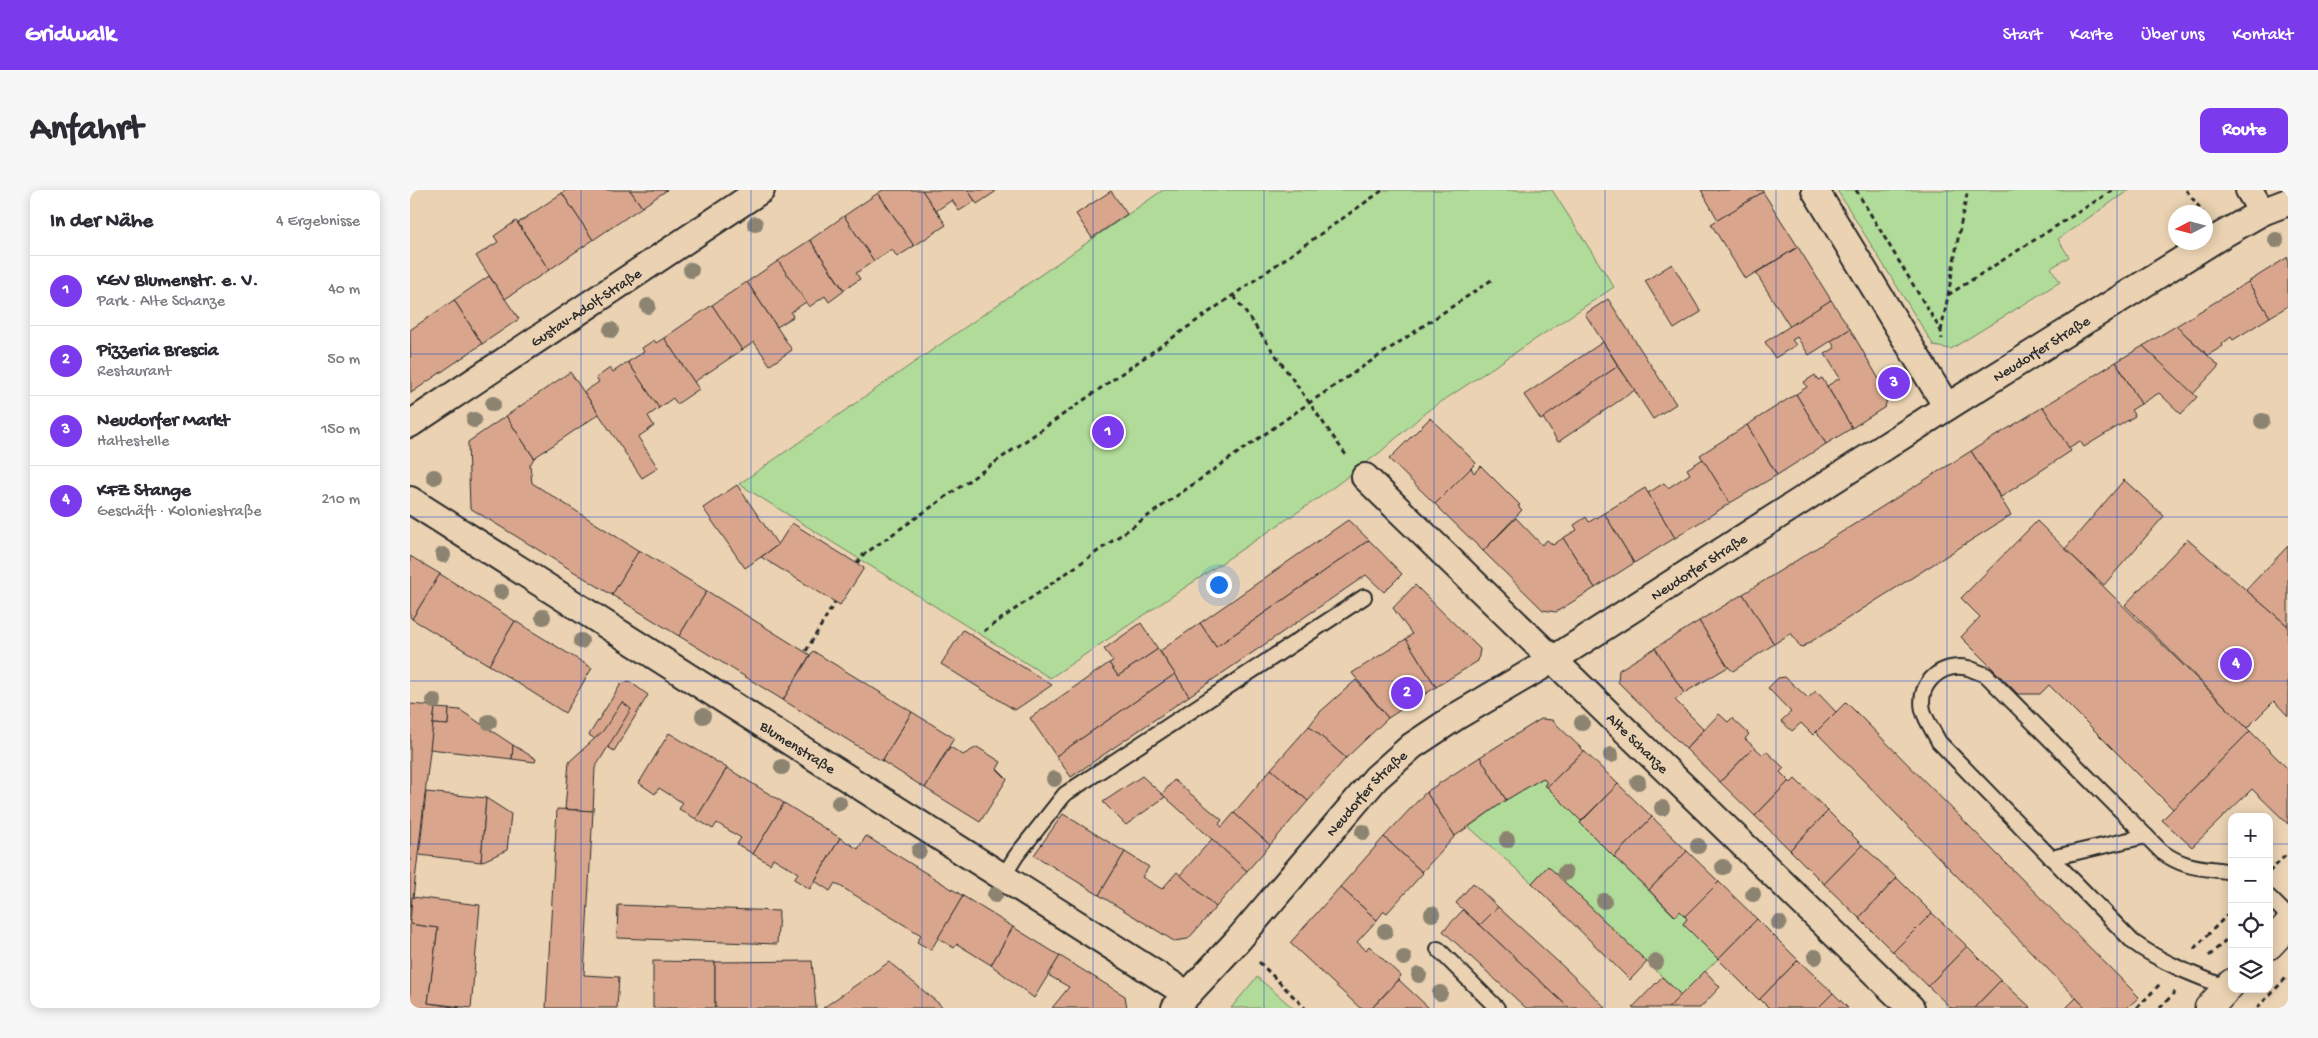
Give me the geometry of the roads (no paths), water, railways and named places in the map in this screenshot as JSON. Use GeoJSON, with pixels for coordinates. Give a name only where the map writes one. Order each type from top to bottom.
{"type":"FeatureCollection","features":[{"type":"Feature","properties":{"kind":"main road"},"geometry":{"type":"LineString","coordinates":[[2273,941],[2288,925]]}},
{"type":"Feature","properties":{"kind":"main road"},"geometry":{"type":"LineString","coordinates":[[2209,1008],[2228,988]]}},
{"type":"Feature","properties":{"kind":"street","name":"Gustav-Adolf-Straße"},"geometry":{"type":"LineString","coordinates":[[410,424],[761,190]]}},
{"type":"Feature","properties":{"kind":"street"},"geometry":{"type":"LineString","coordinates":[[1815,190],[1947,407]]}},
{"type":"Feature","properties":{"kind":"street","name":"Neudorfer Straße"},"geometry":{"type":"LineString","coordinates":[[1181,1001],[1238,940],[1376,778],[1412,746],[1457,716],[1554,658],[1947,407],[2256,201],[2288,202]]}},
{"type":"Feature","properties":{"kind":"street","name":"Alte Schanze"},"geometry":{"type":"LineString","coordinates":[[1365,477],[1554,658],[1911,1008]]}},
{"type":"Feature","properties":{"kind":"street","name":"Blumenstraße"},"geometry":{"type":"LineString","coordinates":[[410,500],[1003,877],[1181,1001]]}},
{"type":"Feature","properties":{"kind":"lane"},"geometry":{"type":"LineString","coordinates":[[1003,877],[1016,856],[1065,794],[1364,597]]}},
{"type":"Feature","properties":{"kind":"lane"},"geometry":{"type":"LineString","coordinates":[[2228,872],[2193,868],[2176,862],[2146,836],[1986,675],[1967,668],[1948,668],[1934,676],[1923,690],[1923,710],[1938,742],[2133,942],[2153,956],[2176,968],[2228,985]]}},
{"type":"Feature","properties":{"kind":"lane"},"geometry":{"type":"LineString","coordinates":[[2051,858],[2146,836]]}},
{"type":"Feature","properties":{"kind":"lane"},"geometry":{"type":"LineString","coordinates":[[2273,901],[2288,916]]}},
{"type":"Feature","properties":{"kind":"lane"},"geometry":{"type":"LineString","coordinates":[[1438,949],[1497,1008]]}},
{"type":"Feature","properties":{"kind":"place","name":"Neudorfer Markt"},"geometry":{"type":"Point","coordinates":[1894,383]}},
{"type":"Feature","properties":{"kind":"place","name":"KGV Blumenstr. e. V."},"geometry":{"type":"Point","coordinates":[1108,432]}},
{"type":"Feature","properties":{"kind":"place","name":"KFZ Stange"},"geometry":{"type":"Point","coordinates":[2236,664]}},
{"type":"Feature","properties":{"kind":"place","name":"Pizzeria Brescia"},"geometry":{"type":"Point","coordinates":[1407,693]}}]}
